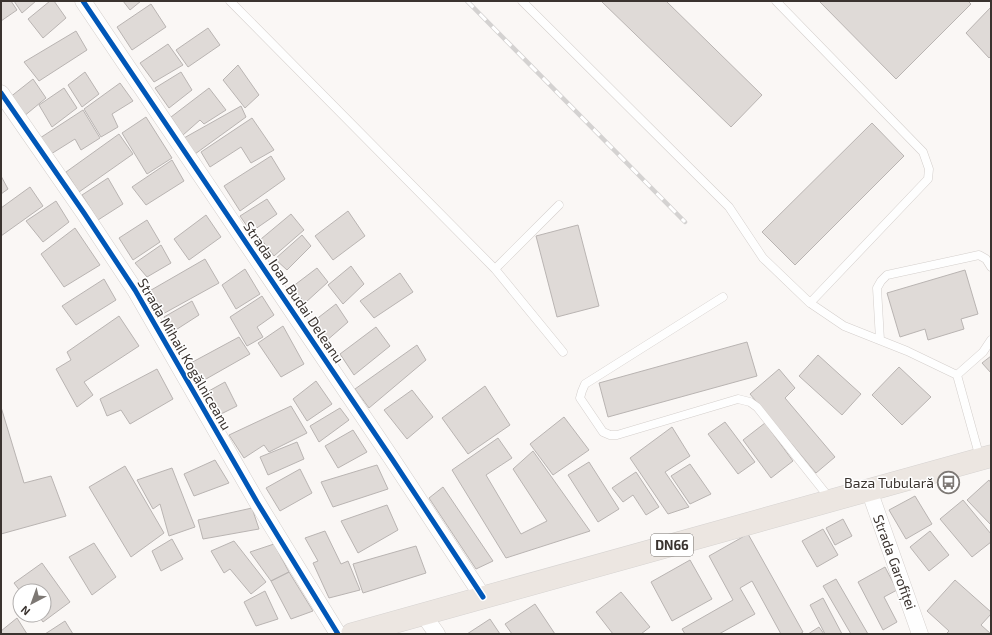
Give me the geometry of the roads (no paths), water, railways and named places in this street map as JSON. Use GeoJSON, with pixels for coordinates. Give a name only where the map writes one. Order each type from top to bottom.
{"type":"FeatureCollection","features":[{"type":"Feature","properties":{"kind":"main road","name":"DN66"},"geometry":{"type":"LineString","coordinates":[[352,634],[986,457]]}},
{"type":"Feature","properties":{"kind":"street","name":"Strada Ioan Budai Deleanu"},"geometry":{"type":"LineString","coordinates":[[83,1],[392,459],[483,597]]}},
{"type":"Feature","properties":{"kind":"street","name":"Strada Mihail Kogălniceanu"},"geometry":{"type":"LineString","coordinates":[[1,93],[135,290],[257,502],[338,634]]}},
{"type":"Feature","properties":{"kind":"street","name":"Strada Garofiței"},"geometry":{"type":"LineString","coordinates":[[869,490],[920,634]]}},
{"type":"Feature","properties":{"kind":"street"},"geometry":{"type":"LineString","coordinates":[[422,614],[437,634]]}},
{"type":"Feature","properties":{"kind":"lane"},"geometry":{"type":"LineString","coordinates":[[230,1],[496,270],[563,352]]}},
{"type":"Feature","properties":{"kind":"lane"},"geometry":{"type":"LineString","coordinates":[[522,1],[729,206],[764,258],[810,303],[844,326],[907,351],[957,375],[986,457]]}},
{"type":"Feature","properties":{"kind":"lane"},"geometry":{"type":"LineString","coordinates":[[776,1],[923,152],[929,169],[928,179],[810,303]]}},
{"type":"Feature","properties":{"kind":"lane"},"geometry":{"type":"LineString","coordinates":[[496,270],[559,205]]}},
{"type":"Feature","properties":{"kind":"lane"},"geometry":{"type":"LineString","coordinates":[[880,340],[877,288],[887,275],[979,255],[986,259],[991,267]]}},
{"type":"Feature","properties":{"kind":"lane"},"geometry":{"type":"LineString","coordinates":[[723,297],[585,384],[580,398],[603,432],[610,435],[617,435],[738,399],[750,402],[757,407],[832,500]]}},
{"type":"Feature","properties":{"kind":"lane"},"geometry":{"type":"LineString","coordinates":[[957,375],[983,352],[991,340]]}},
{"type":"Feature","properties":{"kind":"railway"},"geometry":{"type":"LineString","coordinates":[[467,1],[685,222]]}},
{"type":"Feature","properties":{"kind":"place","name":"Baza Tubulară"},"geometry":{"type":"Point","coordinates":[949,482]}}]}
